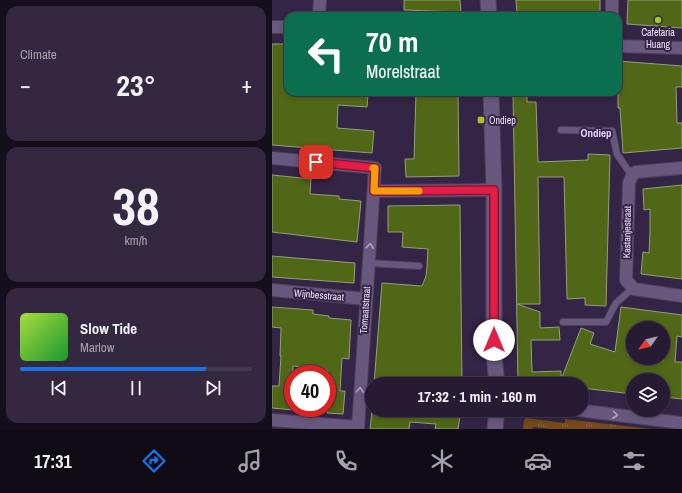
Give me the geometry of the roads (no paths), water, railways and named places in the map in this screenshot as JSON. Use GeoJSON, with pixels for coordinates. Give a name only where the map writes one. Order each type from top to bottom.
{"type":"FeatureCollection","features":[{"type":"Feature","properties":{"kind":"street"},"geometry":{"type":"LineString","coordinates":[[319,12],[320,0]]}},
{"type":"Feature","properties":{"kind":"street"},"geometry":{"type":"LineString","coordinates":[[488,0],[489,12]]}},
{"type":"Feature","properties":{"kind":"street"},"geometry":{"type":"LineString","coordinates":[[612,0],[612,12]]}},
{"type":"Feature","properties":{"kind":"street"},"geometry":{"type":"LineString","coordinates":[[272,27],[284,27]]}},
{"type":"Feature","properties":{"kind":"street"},"geometry":{"type":"LineString","coordinates":[[622,46],[682,48]]}},
{"type":"Feature","properties":{"kind":"street"},"geometry":{"type":"LineString","coordinates":[[491,96],[494,190],[494,355],[496,377]]}},
{"type":"Feature","properties":{"kind":"street","name":"Tomaatstraat"},"geometry":{"type":"LineString","coordinates":[[272,158],[375,168],[358,428]]}},
{"type":"Feature","properties":{"kind":"street"},"geometry":{"type":"LineString","coordinates":[[632,176],[636,172],[682,168]]}},
{"type":"Feature","properties":{"kind":"street","name":"Kastanjestraat"},"geometry":{"type":"LineString","coordinates":[[632,176],[629,183],[626,280],[633,288]]}},
{"type":"Feature","properties":{"kind":"street"},"geometry":{"type":"LineString","coordinates":[[374,191],[494,190]]}},
{"type":"Feature","properties":{"kind":"street"},"geometry":{"type":"LineString","coordinates":[[633,288],[682,296]]}},
{"type":"Feature","properties":{"kind":"street","name":"Wijnbesstraat"},"geometry":{"type":"LineString","coordinates":[[272,290],[366,299]]}},
{"type":"Feature","properties":{"kind":"street"},"geometry":{"type":"LineString","coordinates":[[589,411],[682,423]]}},
{"type":"Feature","properties":{"kind":"street"},"geometry":{"type":"LineString","coordinates":[[495,429],[497,417]]}},
{"type":"Feature","properties":{"kind":"street"},"geometry":{"type":"LineString","coordinates":[[272,420],[358,428]]}},
{"type":"Feature","properties":{"kind":"lane"},"geometry":{"type":"LineString","coordinates":[[561,130],[612,131],[617,154],[632,176]]}},
{"type":"Feature","properties":{"kind":"lane"},"geometry":{"type":"LineString","coordinates":[[368,263],[419,266]]}},
{"type":"Feature","properties":{"kind":"lane"},"geometry":{"type":"LineString","coordinates":[[563,322],[606,322],[616,303],[633,288]]}},
{"type":"Feature","properties":{"kind":"place","name":"Cafetaria Huang"},"geometry":{"type":"Point","coordinates":[658,20]}},
{"type":"Feature","properties":{"kind":"place","name":"Ondiep"},"geometry":{"type":"Point","coordinates":[481,120]}},
{"type":"Feature","properties":{"kind":"district","name":"Ondiep"},"geometry":{"type":"Point","coordinates":[596,133]}}]}
